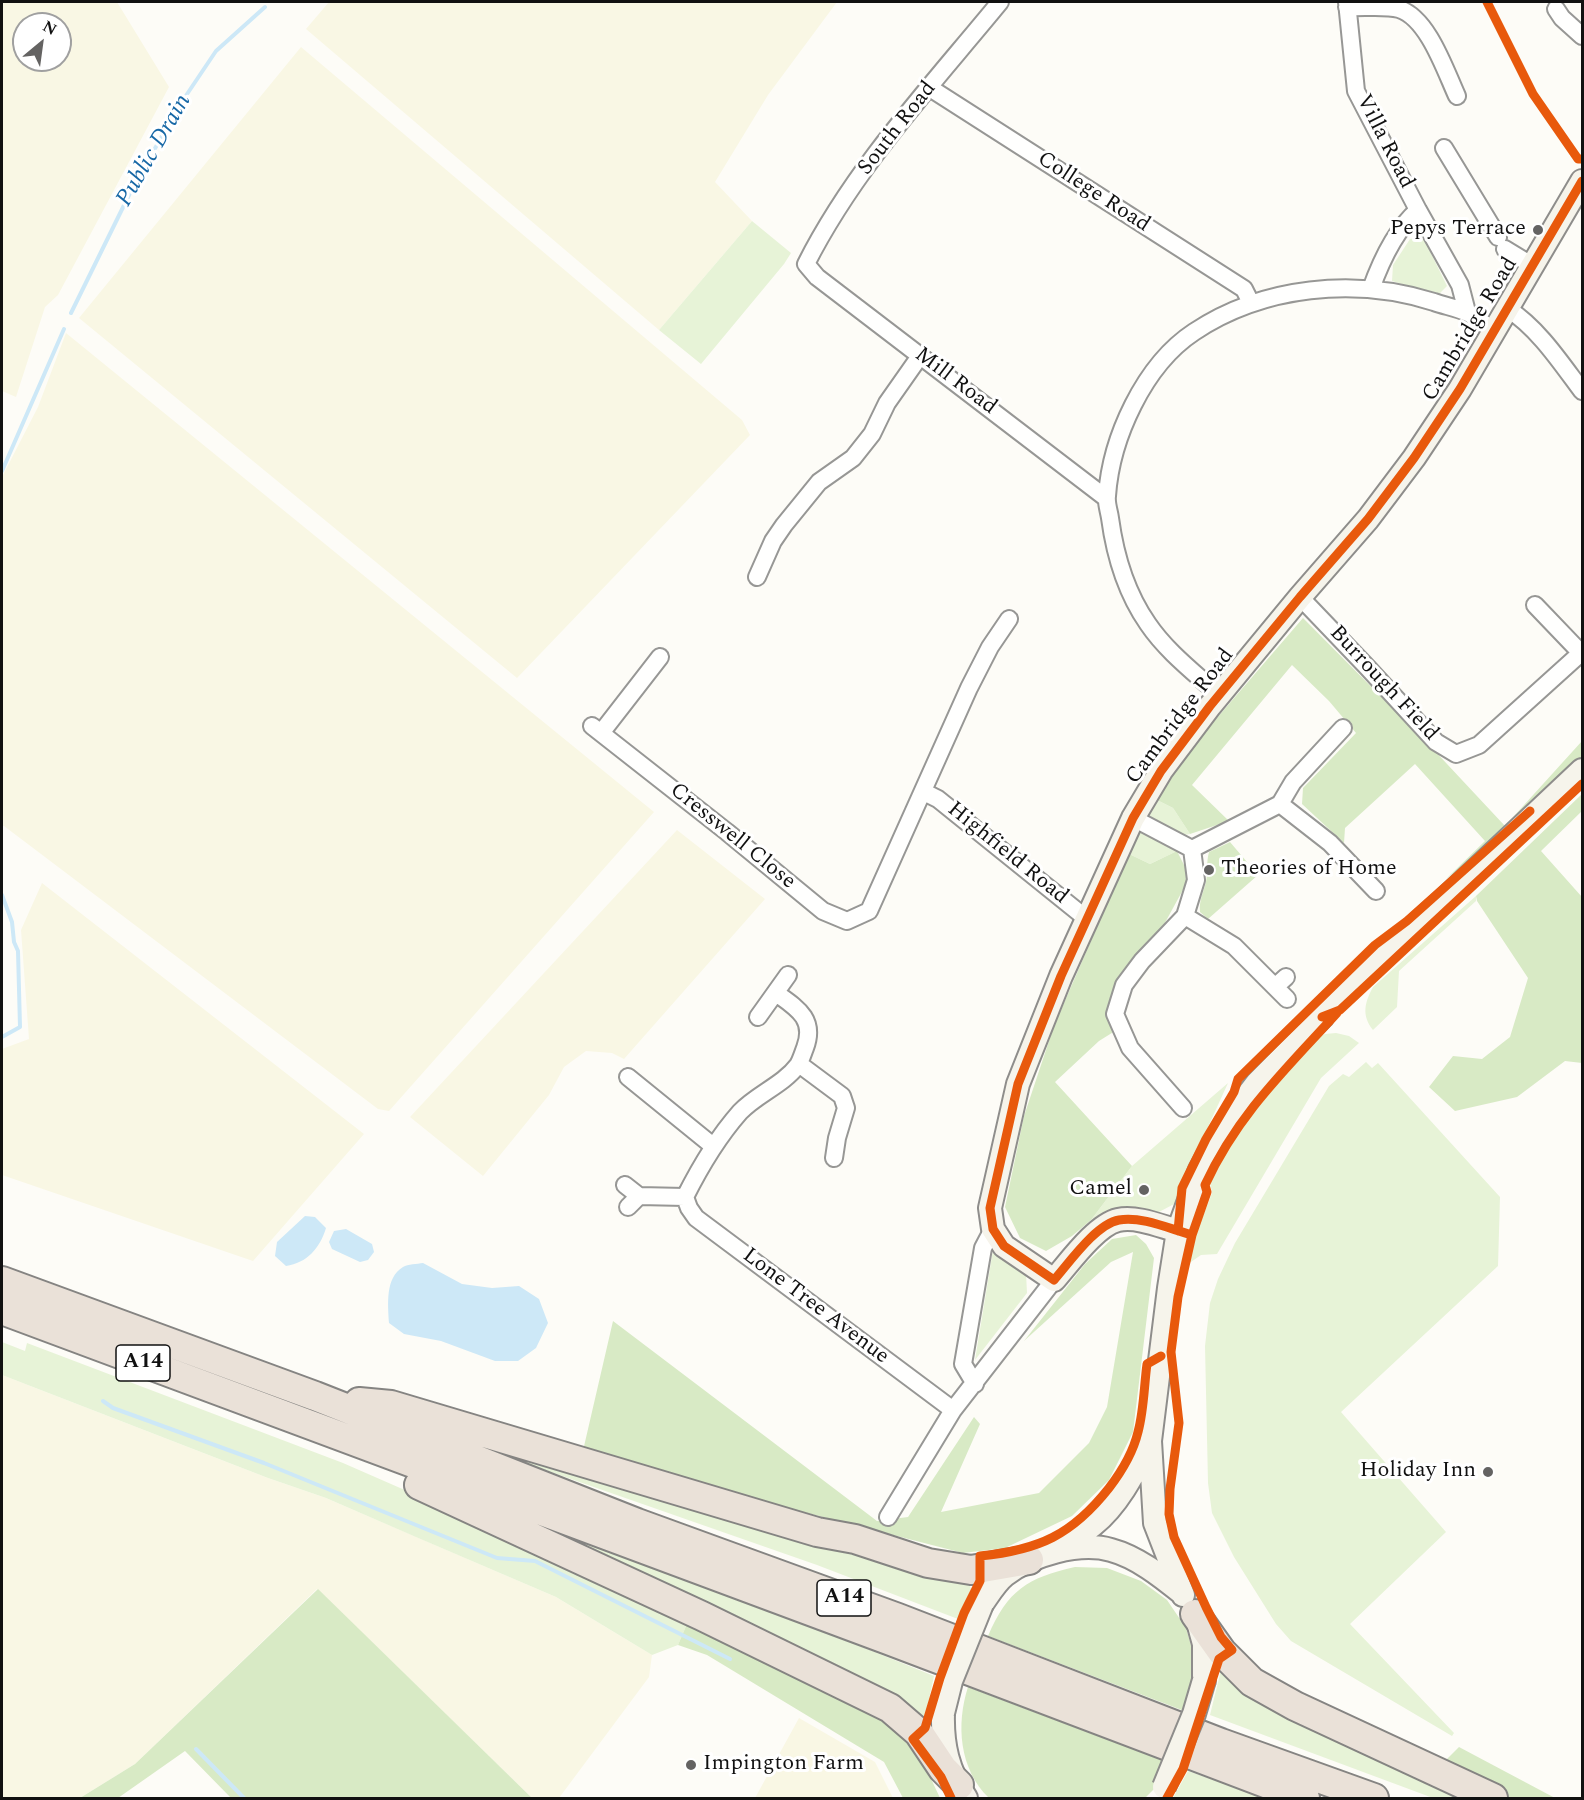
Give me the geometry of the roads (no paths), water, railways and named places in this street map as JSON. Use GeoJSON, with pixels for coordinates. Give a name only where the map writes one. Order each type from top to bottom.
{"type":"FeatureCollection","features":[{"type":"Feature","properties":{"kind":"highway","name":"A14"},"geometry":{"type":"LineString","coordinates":[[2,1281],[315,1396],[637,1523],[898,1618],[1221,1743],[1374,1798]]}},
{"type":"Feature","properties":{"kind":"highway","name":"A14"},"geometry":{"type":"LineString","coordinates":[[2,1310],[1305,1798]]}},
{"type":"Feature","properties":{"kind":"highway","name":"A14"},"geometry":{"type":"LineString","coordinates":[[315,1396],[390,1406],[817,1532],[855,1539],[928,1563],[971,1570],[1040,1556]]}},
{"type":"Feature","properties":{"kind":"highway"},"geometry":{"type":"LineString","coordinates":[[285,1416],[349,1456],[446,1496],[702,1616],[890,1708],[919,1733],[964,1795]]}},
{"type":"Feature","properties":{"kind":"highway"},"geometry":{"type":"LineString","coordinates":[[1189,1604],[1222,1652],[1252,1682],[1295,1706],[1493,1798]]}},
{"type":"Feature","properties":{"kind":"main road","name":"Cambridge Road"},"geometry":{"type":"LineString","coordinates":[[993,1229],[990,1208],[1018,1084],[1056,986],[1133,818],[1161,771],[1219,695],[1368,519],[1398,480],[1460,389],[1582,181]]}},
{"type":"Feature","properties":{"kind":"main road"},"geometry":{"type":"LineString","coordinates":[[1161,1793],[1194,1714],[1204,1680],[1204,1644],[1155,1523],[1150,1441],[1170,1277],[1178,1231],[1200,1170],[1226,1124],[1257,1083],[1322,1017],[1332,1001],[1582,770]]}},
{"type":"Feature","properties":{"kind":"main road"},"geometry":{"type":"LineString","coordinates":[[1322,1017],[1340,1010],[1582,784]]}},
{"type":"Feature","properties":{"kind":"main road"},"geometry":{"type":"LineString","coordinates":[[993,1229],[1004,1246],[1054,1280],[1104,1226],[1118,1220],[1146,1222],[1178,1231]]}},
{"type":"Feature","properties":{"kind":"main road"},"geometry":{"type":"LineString","coordinates":[[964,1795],[947,1760],[942,1738],[944,1713],[951,1682],[982,1604],[1004,1576],[1081,1534],[1103,1516],[1130,1480],[1150,1441]]}},
{"type":"Feature","properties":{"kind":"main road"},"geometry":{"type":"LineString","coordinates":[[1040,1556],[1085,1548],[1110,1550],[1137,1561],[1189,1604]]}},
{"type":"Feature","properties":{"kind":"street","name":"South Road"},"geometry":{"type":"LineString","coordinates":[[806,264],[815,246],[873,156],[1000,2]]}},
{"type":"Feature","properties":{"kind":"street"},"geometry":{"type":"LineString","coordinates":[[1347,4],[1398,8],[1415,17],[1435,48],[1457,96]]}},
{"type":"Feature","properties":{"kind":"street","name":"Villa Road"},"geometry":{"type":"LineString","coordinates":[[1347,4],[1356,91],[1460,285],[1467,312]]}},
{"type":"Feature","properties":{"kind":"street"},"geometry":{"type":"LineString","coordinates":[[1556,9],[1562,18],[1582,36]]}},
{"type":"Feature","properties":{"kind":"street","name":"College Road"},"geometry":{"type":"LineString","coordinates":[[930,88],[1244,289],[1251,303]]}},
{"type":"Feature","properties":{"kind":"street"},"geometry":{"type":"LineString","coordinates":[[1444,148],[1501,243],[1533,266]]}},
{"type":"Feature","properties":{"kind":"street","name":"Villa Road"},"geometry":{"type":"LineString","coordinates":[[1371,289],[1379,268],[1404,222],[1418,210]]}},
{"type":"Feature","properties":{"kind":"street","name":"Mill Road"},"geometry":{"type":"LineString","coordinates":[[806,264],[817,277],[1106,498]]}},
{"type":"Feature","properties":{"kind":"street"},"geometry":{"type":"LineString","coordinates":[[1219,695],[1174,655],[1149,626],[1137,607],[1115,549],[1106,498],[1113,459],[1138,394],[1160,363],[1193,332],[1251,303],[1331,288],[1371,289],[1409,294],[1467,312],[1495,331]]}},
{"type":"Feature","properties":{"kind":"street"},"geometry":{"type":"LineString","coordinates":[[1508,309],[1539,337],[1582,391]]}},
{"type":"Feature","properties":{"kind":"street"},"geometry":{"type":"LineString","coordinates":[[757,577],[771,562],[773,541],[819,482],[853,458],[872,434],[887,403],[920,356]]}},
{"type":"Feature","properties":{"kind":"street","name":"Burrough Field"},"geometry":{"type":"LineString","coordinates":[[1300,597],[1436,742],[1456,754],[1479,746],[1560,681],[1581,653],[1535,605]]}},
{"type":"Feature","properties":{"kind":"street","name":"Highfield Road"},"geometry":{"type":"LineString","coordinates":[[869,911],[969,688],[990,647],[1009,619]]}},
{"type":"Feature","properties":{"kind":"street","name":"Cresswell Close"},"geometry":{"type":"LineString","coordinates":[[660,657],[597,729],[823,911],[847,921],[869,911]]}},
{"type":"Feature","properties":{"kind":"street"},"geometry":{"type":"LineString","coordinates":[[1192,849],[1280,804],[1293,782],[1343,728]]}},
{"type":"Feature","properties":{"kind":"street","name":"Highfield Road"},"geometry":{"type":"LineString","coordinates":[[924,792],[938,799],[1087,919]]}},
{"type":"Feature","properties":{"kind":"street"},"geometry":{"type":"LineString","coordinates":[[1280,804],[1330,843],[1376,892]]}},
{"type":"Feature","properties":{"kind":"street"},"geometry":{"type":"LineString","coordinates":[[1133,818],[1192,849]]}},
{"type":"Feature","properties":{"kind":"street"},"geometry":{"type":"LineString","coordinates":[[1183,1108],[1165,1080],[1130,1048],[1115,1014],[1124,985],[1142,961],[1185,916],[1196,880],[1192,849]]}},
{"type":"Feature","properties":{"kind":"street"},"geometry":{"type":"LineString","coordinates":[[1185,916],[1234,946],[1281,982],[1287,999]]}},
{"type":"Feature","properties":{"kind":"street"},"geometry":{"type":"LineString","coordinates":[[758,1017],[788,975]]}},
{"type":"Feature","properties":{"kind":"street"},"geometry":{"type":"LineString","coordinates":[[625,1185],[634,1201],[685,1197],[713,1146],[742,1110],[787,1076],[799,1064],[810,1036],[810,1013],[798,1009],[776,993]]}},
{"type":"Feature","properties":{"kind":"street"},"geometry":{"type":"LineString","coordinates":[[799,1064],[842,1096],[846,1108],[830,1136],[834,1158]]}},
{"type":"Feature","properties":{"kind":"street"},"geometry":{"type":"LineString","coordinates":[[628,1077],[713,1146]]}},
{"type":"Feature","properties":{"kind":"street","name":"Lone Tree Avenue"},"geometry":{"type":"LineString","coordinates":[[685,1197],[696,1218],[953,1410]]}},
{"type":"Feature","properties":{"kind":"street","name":"Cambridge Road"},"geometry":{"type":"LineString","coordinates":[[975,1384],[963,1364],[983,1248],[993,1229]]}},
{"type":"Feature","properties":{"kind":"street"},"geometry":{"type":"LineString","coordinates":[[888,1517],[953,1410],[1054,1280]]}},
{"type":"Feature","properties":{"kind":"water"},"geometry":{"type":"Polygon","coordinates":[[[305,1216],[315,1217],[326,1228],[312,1253],[300,1262],[286,1266],[275,1256],[277,1242],[305,1216]]]}},
{"type":"Feature","properties":{"kind":"water"},"geometry":{"type":"Polygon","coordinates":[[[346,1229],[372,1244],[374,1252],[368,1260],[360,1262],[332,1249],[329,1242],[334,1231],[346,1229]]]}},
{"type":"Feature","properties":{"kind":"water"},"geometry":{"type":"Polygon","coordinates":[[[423,1263],[462,1284],[492,1288],[519,1286],[539,1299],[548,1323],[536,1348],[518,1361],[495,1361],[441,1341],[404,1334],[389,1323],[389,1292],[393,1278],[403,1267],[423,1263]]]}},
{"type":"Feature","properties":{"kind":"waterway","name":"Public Drain"},"geometry":{"type":"LineString","coordinates":[[71,313],[132,189],[179,106],[216,51],[265,7]]}},
{"type":"Feature","properties":{"kind":"waterway","name":"Public Drain"},"geometry":{"type":"LineString","coordinates":[[2,471],[64,329]]}},
{"type":"Feature","properties":{"kind":"waterway","name":"Public Drain"},"geometry":{"type":"LineString","coordinates":[[2,895],[12,922],[14,942],[18,951],[20,1027],[2,1037]]}},
{"type":"Feature","properties":{"kind":"waterway"},"geometry":{"type":"LineString","coordinates":[[103,1401],[113,1408],[264,1463],[497,1558],[535,1561],[730,1659]]}},
{"type":"Feature","properties":{"kind":"waterway"},"geometry":{"type":"LineString","coordinates":[[196,1749],[244,1798]]}},
{"type":"Feature","properties":{"kind":"place","name":"Pepys Terrace"},"geometry":{"type":"Point","coordinates":[1538,230]}},
{"type":"Feature","properties":{"kind":"place","name":"Theories of Home"},"geometry":{"type":"Point","coordinates":[1209,870]}},
{"type":"Feature","properties":{"kind":"place","name":"Camel"},"geometry":{"type":"Point","coordinates":[1144,1190]}},
{"type":"Feature","properties":{"kind":"place","name":"Holiday Inn"},"geometry":{"type":"Point","coordinates":[1488,1472]}},
{"type":"Feature","properties":{"kind":"place","name":"Impington Farm"},"geometry":{"type":"Point","coordinates":[691,1765]}}]}
